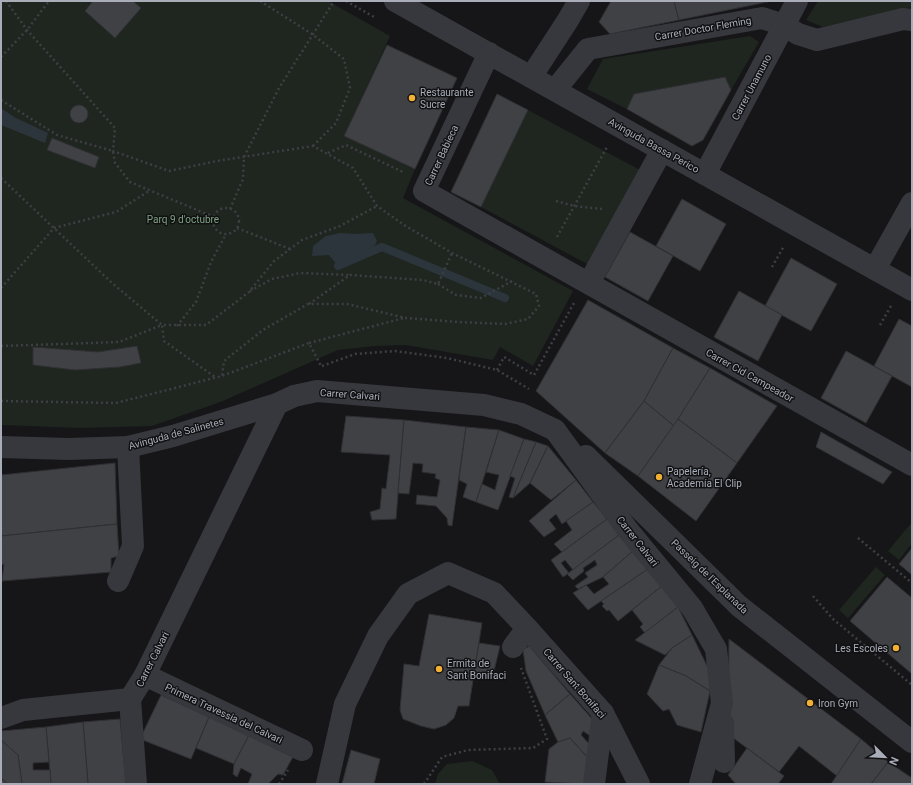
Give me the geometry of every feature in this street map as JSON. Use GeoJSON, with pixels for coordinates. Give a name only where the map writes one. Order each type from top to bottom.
{"type":"FeatureCollection","features":[{"type":"Feature","properties":{"kind":"street","name":"Avinguda Bassa Perico"},"geometry":{"type":"LineString","coordinates":[[395,1],[912,290]]}},
{"type":"Feature","properties":{"kind":"street"},"geometry":{"type":"LineString","coordinates":[[531,77],[579,1]]}},
{"type":"Feature","properties":{"kind":"street","name":"Carrer Unamuno"},"geometry":{"type":"LineString","coordinates":[[705,174],[797,1]]}},
{"type":"Feature","properties":{"kind":"street","name":"Carrer Doctor Fleming"},"geometry":{"type":"LineString","coordinates":[[588,49],[762,18],[784,26],[798,34],[817,40],[903,19],[912,20]]}},
{"type":"Feature","properties":{"kind":"street"},"geometry":{"type":"LineString","coordinates":[[555,90],[588,49],[568,20]]}},
{"type":"Feature","properties":{"kind":"street","name":"Carrer Babieca"},"geometry":{"type":"LineString","coordinates":[[418,183],[489,53]]}},
{"type":"Feature","properties":{"kind":"street"},"geometry":{"type":"LineString","coordinates":[[583,291],[662,150]]}},
{"type":"Feature","properties":{"kind":"street","name":"Carrer Cid Campeador"},"geometry":{"type":"LineString","coordinates":[[418,183],[583,291],[912,465]]}},
{"type":"Feature","properties":{"kind":"street"},"geometry":{"type":"LineString","coordinates":[[875,269],[912,203]]}},
{"type":"Feature","properties":{"kind":"street","name":"Carrer Calvari"},"geometry":{"type":"LineString","coordinates":[[130,699],[145,676],[277,404],[294,396],[317,391],[484,405],[521,414],[555,430],[627,529],[692,608],[716,648],[722,704],[724,762]]}},
{"type":"Feature","properties":{"kind":"street","name":"Avinguda de Salinetes"},"geometry":{"type":"LineString","coordinates":[[1,447],[69,449],[128,447],[173,436],[277,404]]}},
{"type":"Feature","properties":{"kind":"street","name":"Passeig de l'Esplanada"},"geometry":{"type":"LineString","coordinates":[[555,430],[599,467],[739,606],[912,742]]}},
{"type":"Feature","properties":{"kind":"street"},"geometry":{"type":"LineString","coordinates":[[118,581],[133,546],[128,447]]}},
{"type":"Feature","properties":{"kind":"street","name":"Carrer Sant Bonifaci"},"geometry":{"type":"LineString","coordinates":[[327,784],[345,704],[378,636],[408,594],[448,573],[494,593],[604,713],[639,784]]}},
{"type":"Feature","properties":{"kind":"street"},"geometry":{"type":"LineString","coordinates":[[513,647],[527,628]]}},
{"type":"Feature","properties":{"kind":"street","name":"Primera Travessia del Calvari"},"geometry":{"type":"LineString","coordinates":[[145,676],[302,750]]}},
{"type":"Feature","properties":{"kind":"street"},"geometry":{"type":"LineString","coordinates":[[1,718],[24,710],[130,699],[136,784]]}},
{"type":"Feature","properties":{"kind":"street","name":"Carrer Calvari"},"geometry":{"type":"LineString","coordinates":[[700,784],[722,704]]}},
{"type":"Feature","properties":{"kind":"street"},"geometry":{"type":"LineString","coordinates":[[594,784],[604,713]]}},
{"type":"Feature","properties":{"kind":"path"},"geometry":{"type":"LineString","coordinates":[[6,1],[27,30],[115,128],[113,151],[115,163],[130,182],[214,217]]}},
{"type":"Feature","properties":{"kind":"path"},"geometry":{"type":"LineString","coordinates":[[1,57],[27,30],[49,1]]}},
{"type":"Feature","properties":{"kind":"path"},"geometry":{"type":"LineString","coordinates":[[260,1],[312,34],[344,59],[350,88],[336,123],[313,146]]}},
{"type":"Feature","properties":{"kind":"path"},"geometry":{"type":"LineString","coordinates":[[230,209],[243,179],[244,157],[279,88],[334,1]]}},
{"type":"Feature","properties":{"kind":"path"},"geometry":{"type":"LineString","coordinates":[[1,100],[58,135],[113,151],[169,171],[313,146],[353,168],[377,206],[404,225],[452,253],[536,294],[539,306],[528,319],[506,324],[406,318],[347,304],[308,304]]}},
{"type":"Feature","properties":{"kind":"path"},"geometry":{"type":"LineString","coordinates":[[554,242],[609,142]]}},
{"type":"Feature","properties":{"kind":"path"},"geometry":{"type":"LineString","coordinates":[[327,153],[346,146],[418,183]]}},
{"type":"Feature","properties":{"kind":"path"},"geometry":{"type":"LineString","coordinates":[[1,178],[112,283],[162,325],[164,341],[215,377]]}},
{"type":"Feature","properties":{"kind":"path"},"geometry":{"type":"LineString","coordinates":[[1,288],[54,228],[116,212],[149,191]]}},
{"type":"Feature","properties":{"kind":"path"},"geometry":{"type":"LineString","coordinates":[[556,201],[574,206],[618,210],[628,209]]}},
{"type":"Feature","properties":{"kind":"path"},"geometry":{"type":"LineString","coordinates":[[249,292],[274,261],[302,240],[340,226],[377,206]]}},
{"type":"Feature","properties":{"kind":"path"},"geometry":{"type":"LineString","coordinates":[[226,234],[216,229],[214,217],[221,210],[230,209]]}},
{"type":"Feature","properties":{"kind":"path"},"geometry":{"type":"LineString","coordinates":[[176,326],[196,302],[211,262],[226,234],[237,228],[238,217],[230,209]]}},
{"type":"Feature","properties":{"kind":"path"},"geometry":{"type":"LineString","coordinates":[[237,228],[290,249]]}},
{"type":"Feature","properties":{"kind":"path"},"geometry":{"type":"LineString","coordinates":[[438,284],[452,253]]}},
{"type":"Feature","properties":{"kind":"path"},"geometry":{"type":"LineString","coordinates":[[1,346],[118,342],[162,325],[206,325],[249,292],[272,279],[300,273],[423,280],[438,284],[456,295],[481,298],[512,281]]}},
{"type":"Feature","properties":{"kind":"path"},"geometry":{"type":"LineString","coordinates":[[222,376],[224,361],[262,330],[308,304],[350,275]]}},
{"type":"Feature","properties":{"kind":"path"},"geometry":{"type":"LineString","coordinates":[[497,370],[504,357],[534,375],[583,291]]}},
{"type":"Feature","properties":{"kind":"path"},"geometry":{"type":"LineString","coordinates":[[1,401],[116,403],[222,376],[310,343],[406,318]]}},
{"type":"Feature","properties":{"kind":"path"},"geometry":{"type":"LineString","coordinates":[[310,343],[321,366]]}},
{"type":"Feature","properties":{"kind":"path"},"geometry":{"type":"LineString","coordinates":[[858,538],[912,583]]}},
{"type":"Feature","properties":{"kind":"path"},"geometry":{"type":"LineString","coordinates":[[813,596],[833,619],[912,686]]}},
{"type":"Feature","properties":{"kind":"path"},"geometry":{"type":"LineString","coordinates":[[424,784],[442,757],[468,750],[532,748],[547,739],[513,647]]}},
{"type":"Feature","properties":{"kind":"green space","name":"Parq 9 d'octubre"},"geometry":{"type":"Polygon","coordinates":[[[1,1],[328,1],[390,36],[344,136],[415,169],[403,198],[573,291],[533,366],[500,347],[493,360],[406,345],[374,346],[338,350],[223,401],[152,426],[80,428],[1,425],[1,1]]]}},
{"type":"Feature","properties":{"kind":"green space"},"geometry":{"type":"Polygon","coordinates":[[[818,1],[912,1],[912,7],[823,27],[806,20],[818,1]]]}},
{"type":"Feature","properties":{"kind":"green space"},"geometry":{"type":"Polygon","coordinates":[[[750,36],[759,42],[731,90],[724,77],[634,94],[627,109],[587,89],[603,59],[750,36]]]}},
{"type":"Feature","properties":{"kind":"green space"},"geometry":{"type":"Polygon","coordinates":[[[528,110],[640,170],[589,265],[481,207],[528,110]]]}},
{"type":"Feature","properties":{"kind":"green space"},"geometry":{"type":"Polygon","coordinates":[[[912,522],[912,543],[899,560],[888,551],[912,522]]]}},
{"type":"Feature","properties":{"kind":"green space"},"geometry":{"type":"Polygon","coordinates":[[[876,567],[885,575],[848,618],[839,610],[876,567]]]}},
{"type":"Feature","properties":{"kind":"green space"},"geometry":{"type":"Polygon","coordinates":[[[472,761],[492,770],[500,784],[435,784],[438,774],[447,764],[472,761]]]}},
{"type":"Feature","properties":{"kind":"shaded area"},"geometry":{"type":"Polygon","coordinates":[[[1,108],[14,117],[48,133],[45,143],[1,125],[1,108]]]}},
{"type":"Feature","properties":{"kind":"shaded area"},"geometry":{"type":"Polygon","coordinates":[[[340,233],[373,233],[377,241],[370,251],[354,260],[338,266],[329,255],[312,256],[313,246],[326,236],[340,233]]]}},
{"type":"Feature","properties":{"kind":"building"},"geometry":{"type":"Polygon","coordinates":[[[93,1],[133,1],[141,8],[115,38],[85,11],[93,1]]]}},
{"type":"Feature","properties":{"kind":"building"},"geometry":{"type":"Polygon","coordinates":[[[611,1],[674,1],[679,20],[610,34],[599,22],[611,1]]]}},
{"type":"Feature","properties":{"kind":"building"},"geometry":{"type":"Polygon","coordinates":[[[674,1],[772,1],[679,20],[674,1]]]}},
{"type":"Feature","properties":{"kind":"building"},"geometry":{"type":"Polygon","coordinates":[[[387,45],[457,78],[415,169],[344,136],[387,45]]]}},
{"type":"Feature","properties":{"kind":"building"},"geometry":{"type":"Polygon","coordinates":[[[725,77],[731,90],[703,140],[692,146],[627,109],[634,94],[725,77]]]}},
{"type":"Feature","properties":{"kind":"building"},"geometry":{"type":"Polygon","coordinates":[[[497,94],[528,110],[481,207],[451,192],[497,94]]]}},
{"type":"Feature","properties":{"kind":"building"},"geometry":{"type":"Polygon","coordinates":[[[75,105],[83,105],[88,110],[86,121],[83,123],[75,123],[70,118],[70,110],[75,105]]]}},
{"type":"Feature","properties":{"kind":"building"},"geometry":{"type":"Polygon","coordinates":[[[52,138],[99,157],[95,168],[47,150],[52,138]]]}},
{"type":"Feature","properties":{"kind":"building"},"geometry":{"type":"Polygon","coordinates":[[[682,199],[726,224],[700,271],[656,246],[682,199]]]}},
{"type":"Feature","properties":{"kind":"building"},"geometry":{"type":"Polygon","coordinates":[[[630,232],[673,256],[648,301],[605,277],[630,232]]]}},
{"type":"Feature","properties":{"kind":"building"},"geometry":{"type":"Polygon","coordinates":[[[791,258],[837,284],[811,331],[765,306],[791,258]]]}},
{"type":"Feature","properties":{"kind":"building"},"geometry":{"type":"Polygon","coordinates":[[[739,291],[782,315],[758,361],[714,337],[739,291]]]}},
{"type":"Feature","properties":{"kind":"building"},"geometry":{"type":"Polygon","coordinates":[[[588,300],[673,348],[644,401],[605,453],[536,391],[588,300]]]}},
{"type":"Feature","properties":{"kind":"building"},"geometry":{"type":"Polygon","coordinates":[[[899,319],[912,326],[912,387],[874,366],[899,319]]]}},
{"type":"Feature","properties":{"kind":"building"},"geometry":{"type":"Polygon","coordinates":[[[137,346],[141,363],[120,367],[75,370],[33,365],[33,347],[98,352],[137,346]]]}},
{"type":"Feature","properties":{"kind":"building"},"geometry":{"type":"Polygon","coordinates":[[[673,348],[710,368],[674,426],[644,401],[673,348]]]}},
{"type":"Feature","properties":{"kind":"building"},"geometry":{"type":"Polygon","coordinates":[[[846,351],[892,376],[866,423],[821,398],[846,351]]]}},
{"type":"Feature","properties":{"kind":"building"},"geometry":{"type":"Polygon","coordinates":[[[710,368],[777,406],[737,463],[678,419],[710,368]]]}},
{"type":"Feature","properties":{"kind":"building"},"geometry":{"type":"Polygon","coordinates":[[[644,401],[674,426],[638,476],[605,453],[644,401]]]}},
{"type":"Feature","properties":{"kind":"building"},"geometry":{"type":"Polygon","coordinates":[[[346,416],[404,420],[396,519],[372,520],[370,512],[380,509],[382,488],[386,489],[390,455],[341,452],[346,416]]]}},
{"type":"Feature","properties":{"kind":"building"},"geometry":{"type":"Polygon","coordinates":[[[678,419],[737,463],[696,521],[638,476],[678,419]]]}},
{"type":"Feature","properties":{"kind":"building"},"geometry":{"type":"Polygon","coordinates":[[[404,420],[466,427],[452,526],[448,525],[447,518],[436,506],[416,504],[417,495],[437,497],[440,480],[435,478],[436,474],[422,472],[423,464],[413,463],[409,494],[398,493],[404,420]]]}},
{"type":"Feature","properties":{"kind":"building"},"geometry":{"type":"Polygon","coordinates":[[[466,427],[499,430],[476,502],[463,497],[467,484],[459,480],[466,427]]]}},
{"type":"Feature","properties":{"kind":"building"},"geometry":{"type":"Polygon","coordinates":[[[499,430],[524,439],[498,510],[476,502],[482,484],[495,490],[499,475],[486,472],[499,430]]]}},
{"type":"Feature","properties":{"kind":"building"},"geometry":{"type":"Polygon","coordinates":[[[821,432],[892,472],[883,484],[816,447],[821,432]]]}},
{"type":"Feature","properties":{"kind":"building"},"geometry":{"type":"Polygon","coordinates":[[[524,439],[536,442],[513,498],[509,497],[515,478],[510,476],[524,439]]]}},
{"type":"Feature","properties":{"kind":"building"},"geometry":{"type":"Polygon","coordinates":[[[536,442],[548,446],[530,483],[513,498],[536,442]]]}},
{"type":"Feature","properties":{"kind":"building"},"geometry":{"type":"Polygon","coordinates":[[[548,446],[576,480],[551,500],[530,483],[548,446]]]}},
{"type":"Feature","properties":{"kind":"building"},"geometry":{"type":"Polygon","coordinates":[[[115,463],[117,524],[1,536],[1,475],[115,463]]]}},
{"type":"Feature","properties":{"kind":"building"},"geometry":{"type":"Polygon","coordinates":[[[576,480],[593,502],[562,524],[556,514],[549,520],[556,529],[544,537],[529,521],[576,480]]]}},
{"type":"Feature","properties":{"kind":"building"},"geometry":{"type":"Polygon","coordinates":[[[593,502],[607,519],[562,552],[554,544],[572,530],[566,521],[593,502]]]}},
{"type":"Feature","properties":{"kind":"building"},"geometry":{"type":"Polygon","coordinates":[[[607,519],[619,535],[573,570],[565,560],[561,563],[569,573],[563,577],[551,560],[607,519]]]}},
{"type":"Feature","properties":{"kind":"building"},"geometry":{"type":"Polygon","coordinates":[[[117,524],[119,556],[111,558],[111,572],[2,581],[4,564],[1,565],[1,536],[117,524]]]}},
{"type":"Feature","properties":{"kind":"building"},"geometry":{"type":"Polygon","coordinates":[[[619,535],[633,551],[603,577],[578,589],[575,586],[588,577],[585,573],[597,565],[595,560],[583,568],[584,571],[573,580],[567,574],[619,535]]]}},
{"type":"Feature","properties":{"kind":"building"},"geometry":{"type":"Polygon","coordinates":[[[912,548],[912,575],[899,564],[912,548]]]}},
{"type":"Feature","properties":{"kind":"building"},"geometry":{"type":"Polygon","coordinates":[[[633,551],[648,569],[588,610],[573,593],[586,585],[594,594],[609,584],[603,577],[633,551]]]}},
{"type":"Feature","properties":{"kind":"building"},"geometry":{"type":"Polygon","coordinates":[[[648,569],[662,586],[618,621],[609,610],[607,611],[602,606],[604,604],[601,601],[648,569]]]}},
{"type":"Feature","properties":{"kind":"building","name":"Les Escoles"},"geometry":{"type":"Polygon","coordinates":[[[887,577],[912,598],[912,674],[850,621],[887,577]]]}},
{"type":"Feature","properties":{"kind":"building"},"geometry":{"type":"Polygon","coordinates":[[[662,586],[678,607],[645,633],[640,627],[643,624],[632,610],[662,586]]]}},
{"type":"Feature","properties":{"kind":"building"},"geometry":{"type":"Polygon","coordinates":[[[678,607],[692,635],[672,648],[665,655],[635,640],[678,607]]]}},
{"type":"Feature","properties":{"kind":"building","name":"Ermita de Sant Bonifaci"},"geometry":{"type":"Polygon","coordinates":[[[429,614],[482,623],[469,706],[458,706],[454,718],[446,725],[434,729],[403,719],[400,710],[404,664],[419,666],[429,614]]]}},
{"type":"Feature","properties":{"kind":"building"},"geometry":{"type":"Polygon","coordinates":[[[692,635],[710,672],[710,691],[686,676],[659,665],[672,648],[692,635]]]}},
{"type":"Feature","properties":{"kind":"building"},"geometry":{"type":"Polygon","coordinates":[[[729,639],[861,739],[837,776],[799,746],[779,772],[728,734],[729,639]]]}},
{"type":"Feature","properties":{"kind":"building"},"geometry":{"type":"Polygon","coordinates":[[[479,643],[500,646],[493,675],[474,672],[479,643]]]}},
{"type":"Feature","properties":{"kind":"building"},"geometry":{"type":"Polygon","coordinates":[[[529,646],[570,694],[545,715],[526,671],[523,650],[529,646]]]}},
{"type":"Feature","properties":{"kind":"building"},"geometry":{"type":"Polygon","coordinates":[[[659,665],[686,676],[710,691],[701,732],[677,725],[669,709],[663,711],[647,694],[659,665]]]}},
{"type":"Feature","properties":{"kind":"building"},"geometry":{"type":"Polygon","coordinates":[[[570,694],[594,721],[592,737],[583,731],[581,735],[591,746],[588,758],[570,738],[558,742],[545,715],[570,694]]]}},
{"type":"Feature","properties":{"kind":"building"},"geometry":{"type":"Polygon","coordinates":[[[161,695],[209,717],[191,759],[140,739],[161,695]]]}},
{"type":"Feature","properties":{"kind":"building"},"geometry":{"type":"Polygon","coordinates":[[[209,717],[249,735],[234,764],[196,748],[209,717]]]}},
{"type":"Feature","properties":{"kind":"building"},"geometry":{"type":"Polygon","coordinates":[[[120,719],[126,784],[88,784],[83,722],[120,719]]]}},
{"type":"Feature","properties":{"kind":"building"},"geometry":{"type":"Polygon","coordinates":[[[83,722],[88,784],[51,784],[46,727],[83,722]]]}},
{"type":"Feature","properties":{"kind":"building"},"geometry":{"type":"Polygon","coordinates":[[[46,727],[49,762],[33,763],[33,770],[50,770],[51,784],[22,784],[18,755],[1,740],[1,731],[46,727]]]}},
{"type":"Feature","properties":{"kind":"building"},"geometry":{"type":"Polygon","coordinates":[[[249,735],[294,755],[283,775],[278,774],[268,784],[248,784],[252,774],[241,768],[237,777],[233,774],[234,764],[249,735]]]}},
{"type":"Feature","properties":{"kind":"building"},"geometry":{"type":"Polygon","coordinates":[[[570,738],[588,758],[585,784],[545,782],[549,749],[558,742],[570,738]]]}},
{"type":"Feature","properties":{"kind":"building"},"geometry":{"type":"Polygon","coordinates":[[[861,739],[888,762],[871,784],[831,784],[861,739]]]}},
{"type":"Feature","properties":{"kind":"building"},"geometry":{"type":"Polygon","coordinates":[[[1,740],[18,755],[22,784],[8,784],[1,778],[1,740]]]}},
{"type":"Feature","properties":{"kind":"building"},"geometry":{"type":"Polygon","coordinates":[[[747,748],[784,776],[778,784],[736,784],[728,775],[747,748]]]}},
{"type":"Feature","properties":{"kind":"building"},"geometry":{"type":"Polygon","coordinates":[[[351,750],[380,759],[374,784],[342,784],[351,750]]]}},
{"type":"Feature","properties":{"kind":"building"},"geometry":{"type":"Polygon","coordinates":[[[888,762],[912,778],[911,784],[871,784],[888,762]]]}},
{"type":"Feature","properties":{"kind":"building"},"geometry":{"type":"Polygon","coordinates":[[[1,778],[8,784],[1,784],[1,778]]]}},
{"type":"Feature","properties":{"kind":"waterway"},"geometry":{"type":"LineString","coordinates":[[338,266],[382,247],[505,298]]}},
{"type":"Feature","properties":{"kind":"place","name":"Restaurante Sucre"},"geometry":{"type":"Point","coordinates":[412,98]}},
{"type":"Feature","properties":{"kind":"place","name":"Papelería, Academía El Clip"},"geometry":{"type":"Point","coordinates":[659,477]}},
{"type":"Feature","properties":{"kind":"place","name":"Les Escoles"},"geometry":{"type":"Point","coordinates":[896,648]}},
{"type":"Feature","properties":{"kind":"place","name":"Ermita de Sant Bonifaci"},"geometry":{"type":"Point","coordinates":[439,669]}},
{"type":"Feature","properties":{"kind":"place","name":"Iron Gym"},"geometry":{"type":"Point","coordinates":[810,703]}}]}
